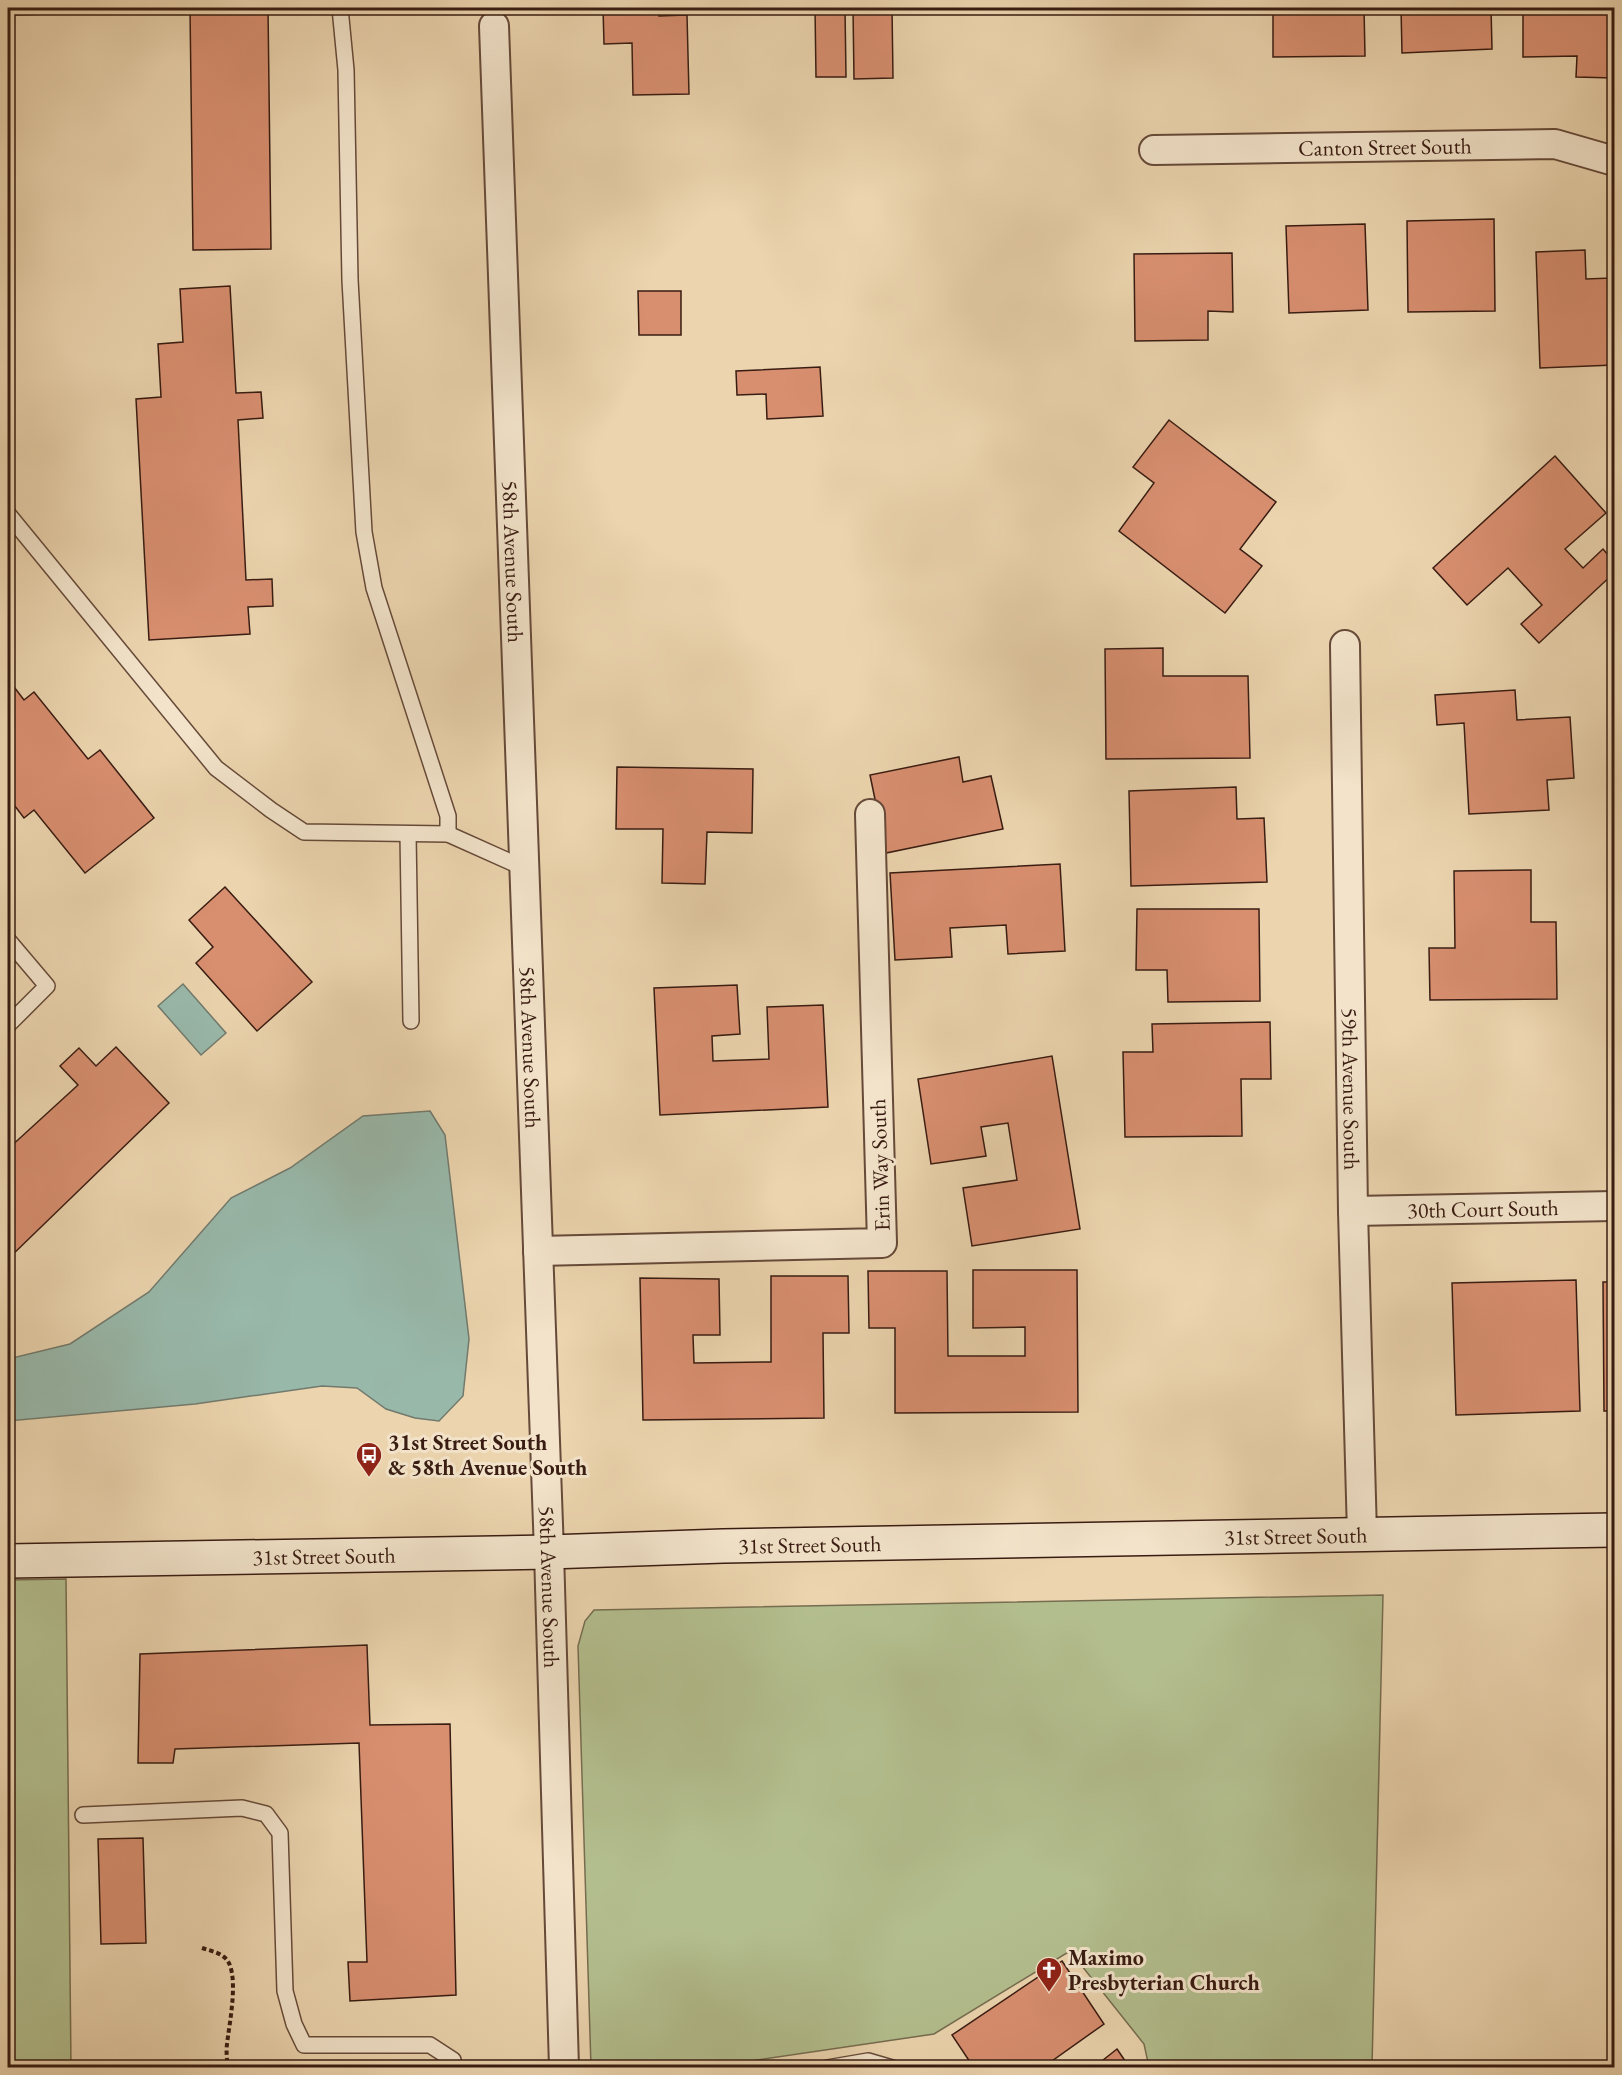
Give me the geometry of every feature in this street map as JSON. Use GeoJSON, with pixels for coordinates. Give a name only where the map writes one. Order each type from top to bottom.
{"type":"FeatureCollection","features":[{"type":"Feature","properties":{"kind":"street","name":"58th Avenue South"},"geometry":{"type":"LineString","coordinates":[[494,26],[549,1552],[564,2067]]}},
{"type":"Feature","properties":{"kind":"street","name":"Canton Street South"},"geometry":{"type":"LineString","coordinates":[[1154,150],[1555,144],[1614,161]]}},
{"type":"Feature","properties":{"kind":"street","name":"59th Avenue South"},"geometry":{"type":"LineString","coordinates":[[1345,645],[1353,1211],[1362,1534]]}},
{"type":"Feature","properties":{"kind":"street","name":"Erin Way South"},"geometry":{"type":"LineString","coordinates":[[538,1251],[882,1243],[870,814]]}},
{"type":"Feature","properties":{"kind":"street","name":"30th Court South"},"geometry":{"type":"LineString","coordinates":[[1353,1211],[1614,1206]]}},
{"type":"Feature","properties":{"kind":"street","name":"31st Street South"},"geometry":{"type":"LineString","coordinates":[[8,1561],[1614,1530]]}},
{"type":"Feature","properties":{"kind":"lane"},"geometry":{"type":"LineString","coordinates":[[340,8],[346,70],[350,280],[364,532],[374,588],[448,816],[448,834]]}},
{"type":"Feature","properties":{"kind":"lane"},"geometry":{"type":"LineString","coordinates":[[8,514],[216,768],[304,832],[448,834],[524,868]]}},
{"type":"Feature","properties":{"kind":"lane"},"geometry":{"type":"LineString","coordinates":[[408,834],[411,1021]]}},
{"type":"Feature","properties":{"kind":"lane"},"geometry":{"type":"LineString","coordinates":[[8,940],[47,986],[8,1025]]}},
{"type":"Feature","properties":{"kind":"lane"},"geometry":{"type":"LineString","coordinates":[[83,1815],[242,1808],[266,1814],[280,1833],[285,1991],[294,2024],[304,2045],[430,2045],[453,2060],[454,2067]]}},
{"type":"Feature","properties":{"kind":"lane"},"geometry":{"type":"LineString","coordinates":[[827,2067],[868,2061],[892,2067]]}},
{"type":"Feature","properties":{"kind":"path"},"geometry":{"type":"LineString","coordinates":[[202,1948],[225,1957],[229,1964],[233,1984],[232,2011],[226,2047],[228,2067]]}},
{"type":"Feature","properties":{"kind":"green space"},"geometry":{"type":"Polygon","coordinates":[[[66,1579],[71,2067],[8,2067],[8,1580],[66,1579]]]}},
{"type":"Feature","properties":{"kind":"green space"},"geometry":{"type":"Polygon","coordinates":[[[1383,1595],[1372,2067],[1149,2067],[1144,2044],[1070,1951],[934,2034],[709,2067],[591,2067],[578,1646],[585,1621],[594,1610],[1383,1595]]]}},
{"type":"Feature","properties":{"kind":"shaded area"},"geometry":{"type":"Polygon","coordinates":[[[183,984],[226,1033],[201,1055],[158,1006],[183,984]]]}},
{"type":"Feature","properties":{"kind":"shaded area"},"geometry":{"type":"Polygon","coordinates":[[[430,1111],[445,1135],[469,1339],[463,1396],[439,1421],[415,1418],[386,1409],[357,1388],[322,1386],[195,1404],[8,1421],[8,1359],[70,1344],[149,1292],[231,1198],[290,1168],[363,1116],[430,1111]]]}},
{"type":"Feature","properties":{"kind":"building"},"geometry":{"type":"Polygon","coordinates":[[[8,8],[54,8],[54,14],[8,15],[8,8]]]}},
{"type":"Feature","properties":{"kind":"building"},"geometry":{"type":"Polygon","coordinates":[[[190,8],[268,8],[271,249],[193,250],[190,8]]]}},
{"type":"Feature","properties":{"kind":"building"},"geometry":{"type":"Polygon","coordinates":[[[603,8],[659,8],[659,16],[687,15],[689,94],[633,95],[632,43],[604,44],[603,8]]]}},
{"type":"Feature","properties":{"kind":"building"},"geometry":{"type":"Polygon","coordinates":[[[815,8],[845,8],[846,77],[816,77],[815,8]]]}},
{"type":"Feature","properties":{"kind":"building"},"geometry":{"type":"Polygon","coordinates":[[[853,8],[892,8],[893,78],[854,79],[853,8]]]}},
{"type":"Feature","properties":{"kind":"building"},"geometry":{"type":"Polygon","coordinates":[[[1273,8],[1364,8],[1365,56],[1273,57],[1273,8]]]}},
{"type":"Feature","properties":{"kind":"building"},"geometry":{"type":"Polygon","coordinates":[[[1401,8],[1491,8],[1492,49],[1402,53],[1401,8]]]}},
{"type":"Feature","properties":{"kind":"building"},"geometry":{"type":"Polygon","coordinates":[[[1523,8],[1614,8],[1614,78],[1576,77],[1577,56],[1523,57],[1523,8]]]}},
{"type":"Feature","properties":{"kind":"building"},"geometry":{"type":"Polygon","coordinates":[[[1494,219],[1495,311],[1408,312],[1407,221],[1494,219]]]}},
{"type":"Feature","properties":{"kind":"building"},"geometry":{"type":"Polygon","coordinates":[[[1365,224],[1368,310],[1289,313],[1286,226],[1365,224]]]}},
{"type":"Feature","properties":{"kind":"building"},"geometry":{"type":"Polygon","coordinates":[[[1585,250],[1586,279],[1611,278],[1614,365],[1540,368],[1536,252],[1585,250]]]}},
{"type":"Feature","properties":{"kind":"building"},"geometry":{"type":"Polygon","coordinates":[[[1232,253],[1233,312],[1208,311],[1208,340],[1135,341],[1134,254],[1232,253]]]}},
{"type":"Feature","properties":{"kind":"building"},"geometry":{"type":"Polygon","coordinates":[[[230,286],[236,393],[261,392],[263,418],[238,420],[246,580],[272,579],[273,606],[248,607],[250,634],[149,640],[136,399],[161,397],[158,344],[183,342],[180,289],[230,286]]]}},
{"type":"Feature","properties":{"kind":"building"},"geometry":{"type":"Polygon","coordinates":[[[638,291],[681,291],[681,335],[639,335],[638,291]]]}},
{"type":"Feature","properties":{"kind":"building"},"geometry":{"type":"Polygon","coordinates":[[[820,367],[823,416],[767,419],[766,394],[737,395],[736,371],[820,367]]]}},
{"type":"Feature","properties":{"kind":"building"},"geometry":{"type":"Polygon","coordinates":[[[1169,420],[1276,502],[1240,549],[1262,566],[1225,613],[1119,531],[1154,483],[1133,467],[1169,420]]]}},
{"type":"Feature","properties":{"kind":"building"},"geometry":{"type":"Polygon","coordinates":[[[1555,456],[1606,513],[1565,549],[1583,568],[1603,549],[1614,562],[1614,573],[1539,643],[1521,624],[1542,605],[1508,568],[1467,605],[1433,568],[1555,456]]]}},
{"type":"Feature","properties":{"kind":"building"},"geometry":{"type":"Polygon","coordinates":[[[1163,648],[1163,676],[1248,676],[1250,758],[1106,759],[1105,649],[1163,648]]]}},
{"type":"Feature","properties":{"kind":"building"},"geometry":{"type":"Polygon","coordinates":[[[8,679],[24,700],[34,692],[88,759],[100,750],[154,818],[85,873],[34,810],[24,818],[8,797],[8,679]]]}},
{"type":"Feature","properties":{"kind":"building"},"geometry":{"type":"Polygon","coordinates":[[[1515,690],[1517,720],[1570,717],[1574,778],[1547,780],[1549,810],[1469,814],[1464,723],[1437,725],[1435,695],[1515,690]]]}},
{"type":"Feature","properties":{"kind":"building"},"geometry":{"type":"Polygon","coordinates":[[[959,757],[963,782],[991,776],[1003,829],[886,853],[870,775],[959,757]]]}},
{"type":"Feature","properties":{"kind":"building"},"geometry":{"type":"Polygon","coordinates":[[[617,767],[753,769],[752,833],[707,832],[705,884],[662,883],[663,829],[616,829],[617,767]]]}},
{"type":"Feature","properties":{"kind":"building"},"geometry":{"type":"Polygon","coordinates":[[[1236,787],[1237,819],[1264,818],[1267,882],[1131,886],[1129,791],[1236,787]]]}},
{"type":"Feature","properties":{"kind":"building"},"geometry":{"type":"Polygon","coordinates":[[[1060,864],[1065,951],[1008,954],[1006,925],[950,928],[952,957],[895,960],[890,873],[1060,864]]]}},
{"type":"Feature","properties":{"kind":"building"},"geometry":{"type":"Polygon","coordinates":[[[1531,870],[1531,922],[1556,922],[1557,999],[1430,1000],[1429,948],[1455,948],[1454,871],[1531,870]]]}},
{"type":"Feature","properties":{"kind":"building"},"geometry":{"type":"Polygon","coordinates":[[[225,887],[312,982],[257,1031],[196,963],[213,947],[189,920],[225,887]]]}},
{"type":"Feature","properties":{"kind":"building"},"geometry":{"type":"Polygon","coordinates":[[[1137,909],[1259,909],[1260,1001],[1168,1002],[1167,970],[1136,970],[1137,909]]]}},
{"type":"Feature","properties":{"kind":"building"},"geometry":{"type":"Polygon","coordinates":[[[737,985],[740,1034],[712,1036],[713,1061],[769,1059],[767,1007],[823,1005],[828,1107],[660,1115],[654,988],[737,985]]]}},
{"type":"Feature","properties":{"kind":"building"},"geometry":{"type":"Polygon","coordinates":[[[1270,1022],[1271,1079],[1241,1079],[1242,1136],[1125,1137],[1123,1052],[1153,1052],[1152,1024],[1270,1022]]]}},
{"type":"Feature","properties":{"kind":"building"},"geometry":{"type":"Polygon","coordinates":[[[116,1047],[169,1103],[8,1259],[8,1149],[78,1085],[60,1066],[79,1048],[96,1066],[116,1047]]]}},
{"type":"Feature","properties":{"kind":"building"},"geometry":{"type":"Polygon","coordinates":[[[1052,1056],[1080,1229],[972,1246],[963,1188],[1017,1180],[1008,1123],[981,1127],[986,1156],[931,1164],[918,1079],[1052,1056]]]}},
{"type":"Feature","properties":{"kind":"building"},"geometry":{"type":"Polygon","coordinates":[[[973,1270],[1077,1270],[1078,1412],[895,1413],[895,1328],[869,1328],[868,1271],[947,1271],[948,1356],[1025,1356],[1025,1327],[973,1328],[973,1270]]]}},
{"type":"Feature","properties":{"kind":"building"},"geometry":{"type":"Polygon","coordinates":[[[771,1276],[848,1276],[849,1333],[823,1333],[824,1418],[643,1420],[640,1278],[719,1279],[720,1335],[693,1335],[694,1363],[771,1362],[771,1276]]]}},
{"type":"Feature","properties":{"kind":"building"},"geometry":{"type":"Polygon","coordinates":[[[1576,1280],[1580,1411],[1456,1415],[1452,1283],[1576,1280]]]}},
{"type":"Feature","properties":{"kind":"building"},"geometry":{"type":"Polygon","coordinates":[[[1603,1282],[1614,1282],[1614,1411],[1604,1411],[1603,1282]]]}},
{"type":"Feature","properties":{"kind":"building"},"geometry":{"type":"Polygon","coordinates":[[[367,1645],[370,1725],[450,1724],[456,1995],[350,2001],[348,1962],[367,1962],[359,1743],[175,1749],[173,1763],[138,1763],[140,1654],[367,1645]]]}},
{"type":"Feature","properties":{"kind":"building"},"geometry":{"type":"Polygon","coordinates":[[[143,1838],[146,1943],[101,1944],[98,1839],[143,1838]]]}},
{"type":"Feature","properties":{"kind":"building","name":"Maximo Presbyterian Church"},"geometry":{"type":"Polygon","coordinates":[[[1062,1961],[1104,2024],[1042,2068],[974,2068],[952,2035],[1062,1961]]]}},
{"type":"Feature","properties":{"kind":"building","name":"Maximo Presbyterian Church"},"geometry":{"type":"Polygon","coordinates":[[[1117,2049],[1130,2068],[1093,2068],[1117,2049]]]}},
{"type":"Feature","properties":{"kind":"place","name":"31st Street South & 58th Avenue South"},"geometry":{"type":"Point","coordinates":[369,1478]}},
{"type":"Feature","properties":{"kind":"place","name":"Maximo Presbyterian Church"},"geometry":{"type":"Point","coordinates":[1049,1993]}}]}
